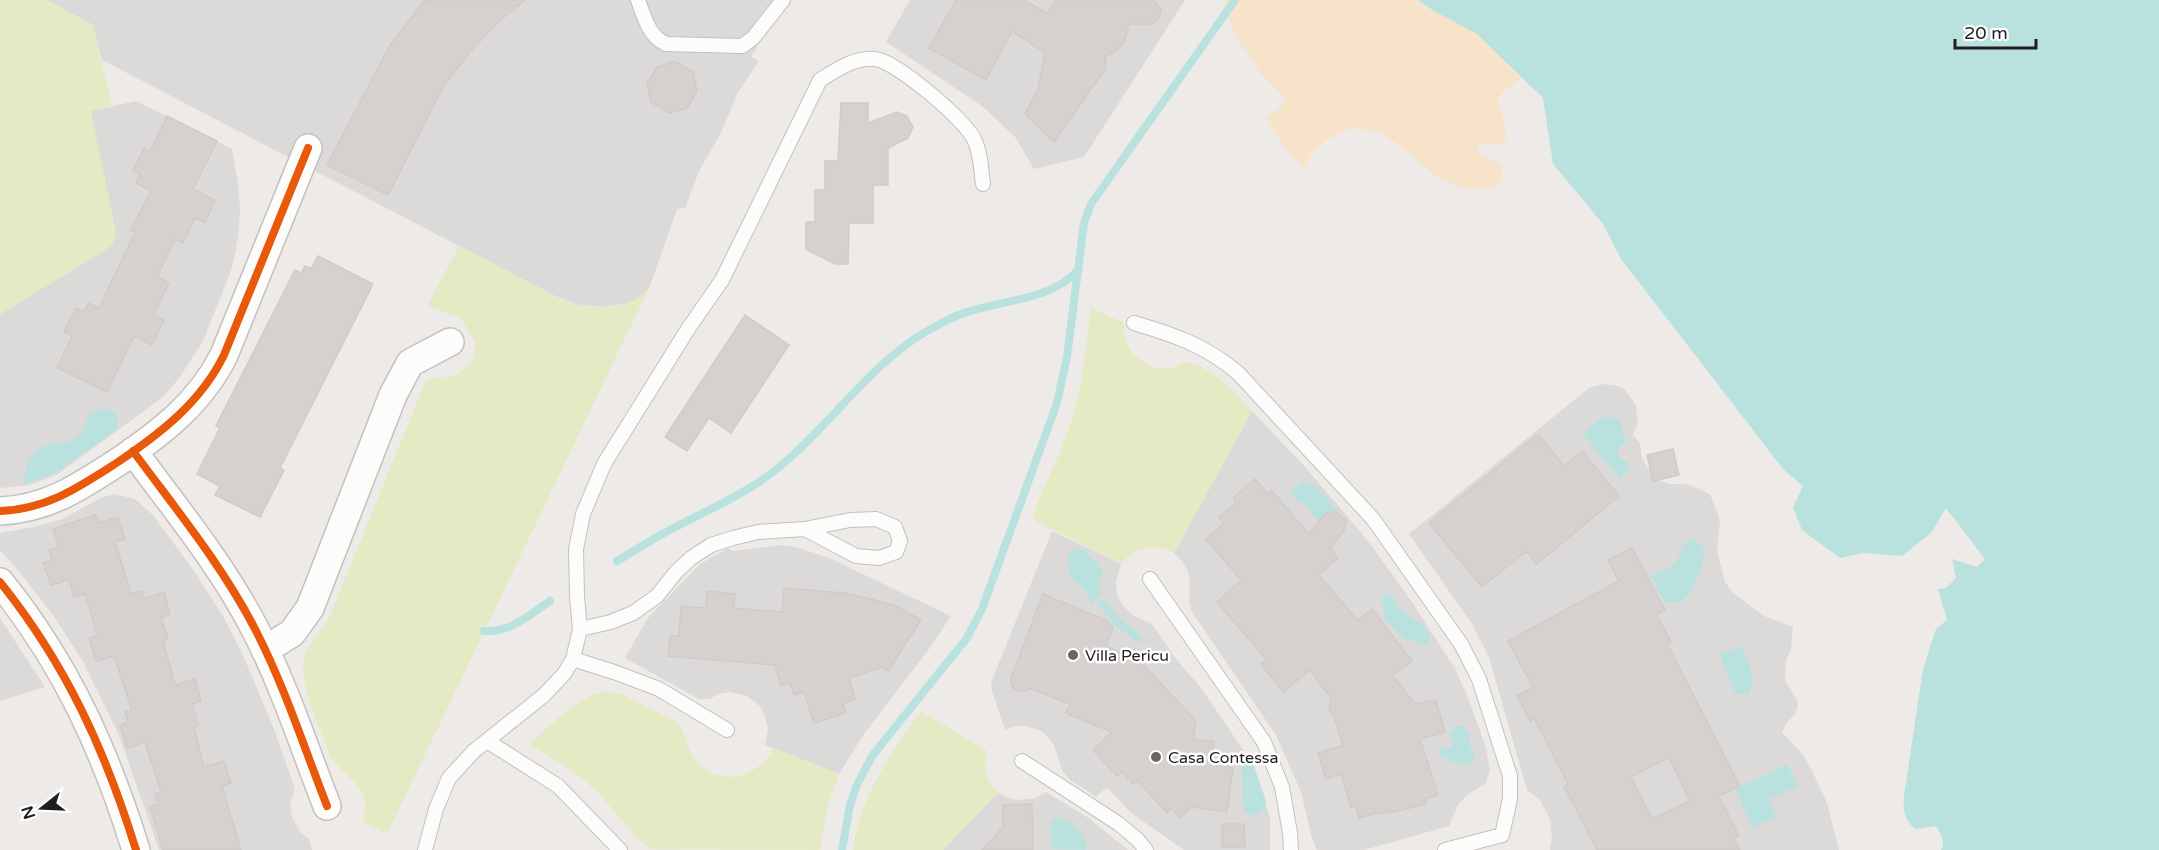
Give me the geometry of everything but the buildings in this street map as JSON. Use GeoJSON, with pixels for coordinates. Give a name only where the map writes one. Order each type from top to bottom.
{"type":"FeatureCollection","features":[{"type":"Feature","properties":{"kind":"street"},"geometry":{"type":"LineString","coordinates":[[0,511],[38,506],[66,495],[133,451],[179,416],[198,397],[214,375],[309,148]]}},
{"type":"Feature","properties":{"kind":"street"},"geometry":{"type":"LineString","coordinates":[[265,650],[292,633],[310,608],[393,395],[410,363],[450,342]]}},
{"type":"Feature","properties":{"kind":"street"},"geometry":{"type":"LineString","coordinates":[[133,451],[206,551],[241,604],[265,650],[327,806]]}},
{"type":"Feature","properties":{"kind":"street"},"geometry":{"type":"LineString","coordinates":[[0,582],[53,656],[82,707],[115,784],[136,850]]}},
{"type":"Feature","properties":{"kind":"lane"},"geometry":{"type":"LineString","coordinates":[[638,0],[652,34],[659,41],[666,44],[742,46],[753,38],[783,0]]}},
{"type":"Feature","properties":{"kind":"lane"},"geometry":{"type":"LineString","coordinates":[[425,850],[436,809],[449,778],[474,751],[543,696],[564,674],[573,659],[580,629],[576,549],[583,514],[604,464],[688,329],[722,280],[820,80],[845,65],[875,59],[892,65],[930,94],[968,129],[975,141],[983,184]]}},
{"type":"Feature","properties":{"kind":"lane"},"geometry":{"type":"LineString","coordinates":[[1134,323],[1179,336],[1218,357],[1238,373],[1373,519],[1461,644],[1481,686],[1510,776],[1510,799],[1502,835],[1445,850]]}},
{"type":"Feature","properties":{"kind":"lane"},"geometry":{"type":"LineString","coordinates":[[580,629],[611,622],[633,613],[657,596],[676,572],[691,558],[711,545],[758,532],[805,529],[850,519],[876,519],[895,527],[900,541],[896,552],[879,558],[856,556],[805,529]]}},
{"type":"Feature","properties":{"kind":"lane"},"geometry":{"type":"LineString","coordinates":[[1150,579],[1264,742],[1282,787],[1291,850]]}},
{"type":"Feature","properties":{"kind":"lane"},"geometry":{"type":"LineString","coordinates":[[573,659],[659,689],[727,730]]}},
{"type":"Feature","properties":{"kind":"lane"},"geometry":{"type":"LineString","coordinates":[[487,741],[558,786],[620,850]]}},
{"type":"Feature","properties":{"kind":"lane"},"geometry":{"type":"LineString","coordinates":[[1022,761],[1119,824],[1146,850]]}},
{"type":"Feature","properties":{"kind":"shaded area"},"geometry":{"type":"Polygon","coordinates":[[[46,0],[790,0],[769,26],[751,57],[759,61],[737,94],[721,133],[700,169],[685,208],[677,209],[650,286],[635,301],[603,307],[579,305],[557,297],[102,60],[93,25],[46,0]]]}},
{"type":"Feature","properties":{"kind":"shaded area"},"geometry":{"type":"Polygon","coordinates":[[[910,0],[1185,0],[1084,157],[1034,169],[1016,138],[982,106],[886,42],[910,0]]]}},
{"type":"Feature","properties":{"kind":"shaded area"},"geometry":{"type":"Polygon","coordinates":[[[136,101],[232,149],[240,210],[238,238],[232,268],[203,341],[180,377],[163,397],[58,474],[30,485],[0,488],[0,314],[107,249],[91,111],[136,101]]]}},
{"type":"Feature","properties":{"kind":"shaded area"},"geometry":{"type":"Polygon","coordinates":[[[1603,384],[1624,389],[1636,405],[1638,423],[1633,435],[1640,443],[1642,459],[1655,479],[1670,484],[1687,484],[1710,494],[1720,520],[1717,551],[1725,582],[1732,592],[1764,616],[1793,627],[1791,649],[1786,660],[1785,680],[1798,702],[1794,716],[1782,732],[1804,756],[1814,775],[1827,803],[1839,850],[1550,850],[1552,839],[1550,819],[1540,800],[1527,790],[1489,657],[1472,624],[1409,534],[1589,388],[1603,384]]]}},
{"type":"Feature","properties":{"kind":"shaded area"},"geometry":{"type":"Polygon","coordinates":[[[1252,411],[1306,468],[1369,542],[1412,602],[1454,667],[1467,695],[1486,748],[1490,771],[1485,784],[1468,794],[1458,805],[1449,826],[1364,850],[1317,850],[1301,792],[1276,735],[1192,612],[1189,601],[1188,571],[1174,553],[1252,411]]]}},
{"type":"Feature","properties":{"kind":"shaded area"},"geometry":{"type":"Polygon","coordinates":[[[114,494],[135,499],[153,515],[223,616],[242,653],[274,729],[295,789],[290,805],[292,817],[300,832],[309,839],[312,850],[159,850],[119,735],[82,660],[53,615],[0,550],[0,533],[62,519],[101,498],[114,494]]]}},
{"type":"Feature","properties":{"kind":"shaded area"},"geometry":{"type":"Polygon","coordinates":[[[1052,531],[1121,564],[1116,582],[1117,594],[1122,605],[1134,616],[1152,624],[1176,659],[1202,689],[1254,766],[1270,818],[1270,850],[1184,850],[1131,813],[1107,787],[1096,797],[1069,779],[1062,770],[1054,745],[1043,732],[1027,726],[1016,726],[1005,730],[991,688],[992,680],[1052,531]]]}},
{"type":"Feature","properties":{"kind":"shaded area"},"geometry":{"type":"Polygon","coordinates":[[[783,545],[829,558],[951,616],[929,649],[864,734],[839,774],[765,745],[768,728],[765,716],[760,706],[747,696],[730,692],[709,699],[699,699],[625,658],[647,619],[700,564],[728,548],[733,551],[783,545]]]}},
{"type":"Feature","properties":{"kind":"shaded area"},"geometry":{"type":"Polygon","coordinates":[[[0,618],[45,687],[0,701],[0,618]]]}},
{"type":"Feature","properties":{"kind":"shaded area"},"geometry":{"type":"Polygon","coordinates":[[[998,792],[1008,798],[1019,800],[1036,798],[1046,792],[1087,817],[1128,850],[943,850],[998,792]]]}},
{"type":"Feature","properties":{"kind":"green space"},"geometry":{"type":"Polygon","coordinates":[[[0,0],[46,0],[93,25],[112,106],[91,111],[116,233],[112,245],[107,249],[0,314],[0,0]]]}},
{"type":"Feature","properties":{"kind":"green space"},"geometry":{"type":"Polygon","coordinates":[[[459,246],[553,295],[579,305],[618,306],[636,299],[650,286],[387,834],[362,821],[365,799],[362,791],[330,756],[306,689],[303,663],[308,649],[329,618],[426,380],[456,375],[472,362],[476,344],[461,318],[427,306],[459,246]]]}},
{"type":"Feature","properties":{"kind":"green space"},"geometry":{"type":"Polygon","coordinates":[[[1091,308],[1124,323],[1128,346],[1143,362],[1153,367],[1164,368],[1175,367],[1186,362],[1206,369],[1222,381],[1252,411],[1174,553],[1160,548],[1146,548],[1133,553],[1121,564],[1032,519],[1072,419],[1082,372],[1091,308]]]}},
{"type":"Feature","properties":{"kind":"green space"},"geometry":{"type":"Polygon","coordinates":[[[607,691],[619,693],[675,721],[682,730],[697,762],[717,775],[739,776],[749,772],[759,766],[774,748],[839,774],[828,805],[820,850],[649,849],[588,783],[529,744],[576,704],[597,693],[607,691]]]}},
{"type":"Feature","properties":{"kind":"green space"},"geometry":{"type":"Polygon","coordinates":[[[921,711],[987,751],[986,773],[998,792],[943,850],[853,850],[869,794],[898,744],[921,711]]]}},
{"type":"Feature","properties":{"kind":"sand"},"geometry":{"type":"Polygon","coordinates":[[[1225,0],[1418,0],[1477,34],[1522,77],[1501,94],[1497,102],[1504,120],[1506,139],[1498,146],[1487,143],[1478,146],[1478,154],[1501,165],[1502,180],[1494,187],[1467,190],[1436,176],[1395,142],[1379,132],[1352,128],[1326,140],[1311,154],[1304,168],[1286,150],[1266,117],[1283,105],[1284,96],[1262,75],[1234,34],[1225,0]]]}},
{"type":"Feature","properties":{"kind":"water"},"geometry":{"type":"Polygon","coordinates":[[[1418,0],[2159,0],[2159,850],[1941,850],[1943,841],[1936,826],[1915,829],[1908,822],[1904,796],[1923,669],[1936,629],[1947,620],[1938,589],[1946,588],[1956,578],[1952,559],[1977,567],[1985,559],[1946,508],[1931,533],[1902,556],[1863,553],[1840,558],[1802,530],[1793,507],[1803,486],[1783,469],[1621,259],[1603,224],[1553,164],[1543,98],[1477,34],[1418,0]]]}},
{"type":"Feature","properties":{"kind":"water"},"geometry":{"type":"Polygon","coordinates":[[[105,408],[116,416],[117,429],[57,472],[23,485],[28,463],[36,452],[48,445],[68,442],[77,437],[90,414],[105,408]]]}},
{"type":"Feature","properties":{"kind":"water"},"geometry":{"type":"Polygon","coordinates":[[[1609,416],[1620,420],[1624,437],[1628,441],[1621,446],[1618,452],[1620,458],[1628,462],[1628,472],[1620,479],[1583,434],[1601,418],[1609,416]]]}},
{"type":"Feature","properties":{"kind":"water"},"geometry":{"type":"Polygon","coordinates":[[[1303,481],[1306,485],[1311,481],[1343,517],[1336,513],[1329,513],[1320,524],[1303,502],[1300,504],[1289,491],[1303,481]]]}},
{"type":"Feature","properties":{"kind":"water"},"geometry":{"type":"Polygon","coordinates":[[[1695,539],[1704,548],[1695,584],[1682,602],[1665,603],[1650,576],[1675,564],[1685,542],[1695,539]]]}},
{"type":"Feature","properties":{"kind":"water"},"geometry":{"type":"Polygon","coordinates":[[[1079,548],[1084,550],[1103,571],[1098,584],[1101,596],[1094,600],[1094,605],[1086,591],[1073,579],[1069,570],[1069,556],[1079,548]]]}},
{"type":"Feature","properties":{"kind":"water"},"geometry":{"type":"Polygon","coordinates":[[[1385,594],[1392,595],[1398,608],[1421,624],[1430,635],[1428,643],[1420,645],[1414,639],[1408,641],[1386,621],[1381,601],[1385,594]]]}},
{"type":"Feature","properties":{"kind":"water"},"geometry":{"type":"Polygon","coordinates":[[[1743,647],[1753,677],[1749,694],[1735,694],[1719,654],[1743,647]]]}},
{"type":"Feature","properties":{"kind":"water"},"geometry":{"type":"Polygon","coordinates":[[[1453,726],[1465,726],[1465,731],[1469,731],[1469,744],[1475,755],[1469,765],[1460,765],[1440,756],[1441,747],[1448,749],[1453,744],[1449,731],[1453,731],[1453,726]]]}},
{"type":"Feature","properties":{"kind":"water"},"geometry":{"type":"Polygon","coordinates":[[[1245,760],[1254,766],[1266,801],[1265,809],[1253,816],[1245,812],[1243,806],[1243,778],[1240,767],[1245,766],[1245,760]]]}},
{"type":"Feature","properties":{"kind":"water"},"geometry":{"type":"Polygon","coordinates":[[[1787,764],[1798,786],[1769,799],[1777,817],[1753,828],[1735,789],[1787,764]]]}},
{"type":"Feature","properties":{"kind":"water"},"geometry":{"type":"Polygon","coordinates":[[[1055,818],[1066,821],[1077,828],[1084,838],[1086,850],[1052,849],[1051,822],[1055,818]]]}},
{"type":"Feature","properties":{"kind":"waterway"},"geometry":{"type":"LineString","coordinates":[[842,850],[850,805],[856,787],[872,756],[967,638],[982,609],[1057,403],[1067,357],[1084,223],[1091,204],[1235,0]]}},
{"type":"Feature","properties":{"kind":"waterway"},"geometry":{"type":"LineString","coordinates":[[617,561],[765,478],[818,431],[875,372],[916,338],[965,313],[1030,297],[1056,287],[1078,270]]}},
{"type":"Feature","properties":{"kind":"waterway"},"geometry":{"type":"LineString","coordinates":[[484,631],[511,626],[550,601]]}},
{"type":"Feature","properties":{"kind":"waterway"},"geometry":{"type":"LineString","coordinates":[[1103,604],[1117,622],[1138,638]]}},
{"type":"Feature","properties":{"kind":"cycle path"},"geometry":{"type":"LineString","coordinates":[[0,511],[33,506],[76,488],[149,440],[192,402],[215,372],[224,355],[308,148]]}},
{"type":"Feature","properties":{"kind":"cycle path"},"geometry":{"type":"LineString","coordinates":[[133,451],[213,560],[242,605],[284,694],[327,806]]}},
{"type":"Feature","properties":{"kind":"cycle path"},"geometry":{"type":"LineString","coordinates":[[0,582],[45,644],[81,709],[111,777],[136,850]]}},
{"type":"Feature","properties":{"kind":"place","name":"Villa Pericu"},"geometry":{"type":"Point","coordinates":[1073,655]}},
{"type":"Feature","properties":{"kind":"place","name":"Casa Contessa"},"geometry":{"type":"Point","coordinates":[1156,757]}}]}
